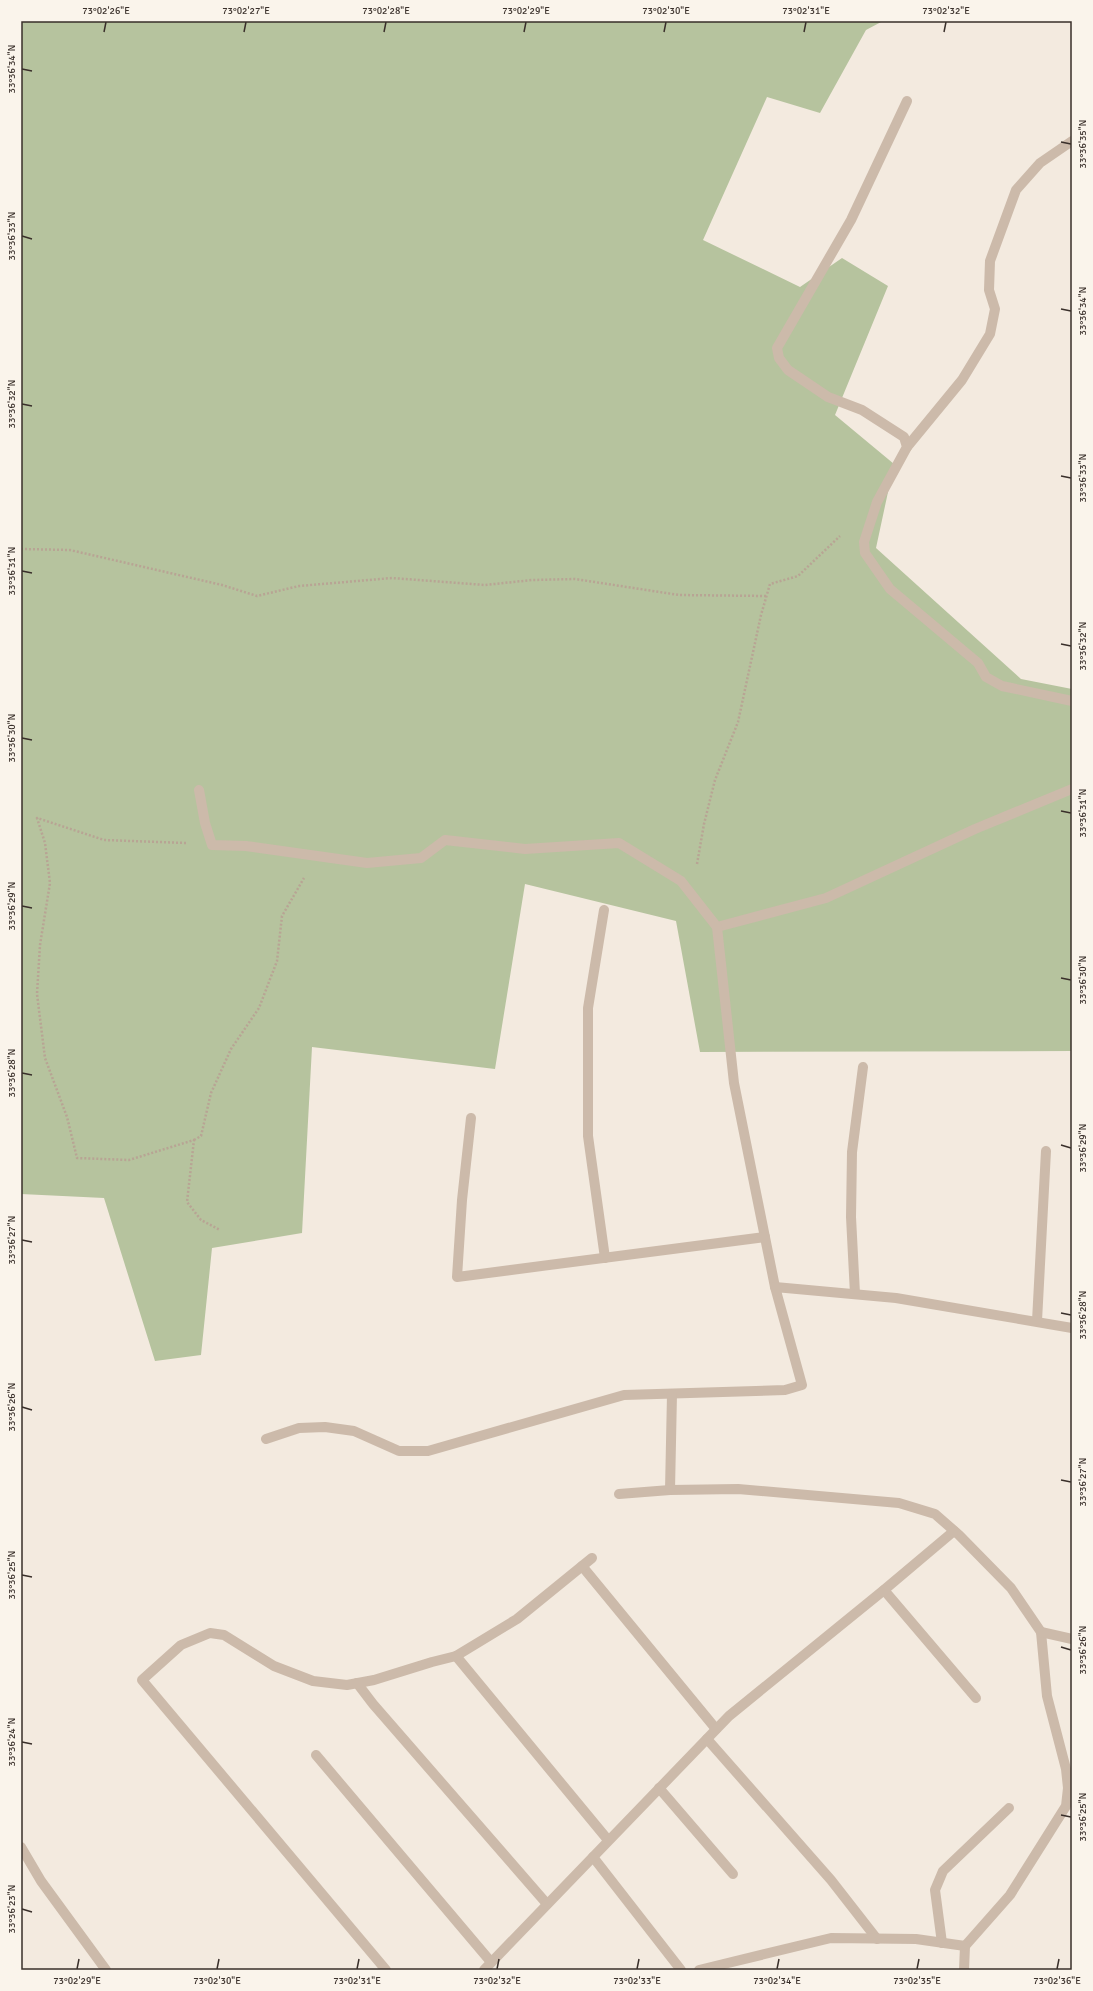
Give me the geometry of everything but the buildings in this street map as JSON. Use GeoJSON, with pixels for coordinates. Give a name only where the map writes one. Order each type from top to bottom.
{"type":"FeatureCollection","features":[{"type":"Feature","properties":{"kind":"street"},"geometry":{"type":"LineString","coordinates":[[907,101],[851,220],[777,348],[779,358],[788,370],[828,397],[862,410],[904,437],[907,447]]}},
{"type":"Feature","properties":{"kind":"street"},"geometry":{"type":"LineString","coordinates":[[1072,141],[1040,163],[1016,190],[990,261],[989,290],[995,310],[990,334],[962,380],[907,447],[877,502],[864,542],[865,553],[890,589],[978,663],[986,677],[1002,686],[1072,701]]}},
{"type":"Feature","properties":{"kind":"street"},"geometry":{"type":"LineString","coordinates":[[717,927],[826,898],[975,829],[1072,789]]}},
{"type":"Feature","properties":{"kind":"street"},"geometry":{"type":"LineString","coordinates":[[199,790],[205,823],[212,845],[246,846],[367,863],[421,858],[445,840],[525,848],[619,843],[681,881],[717,927],[734,1084],[775,1287],[802,1385],[785,1390],[624,1395],[428,1451],[400,1451],[354,1431],[325,1427],[299,1428],[266,1439]]}},
{"type":"Feature","properties":{"kind":"street"},"geometry":{"type":"LineString","coordinates":[[604,910],[588,1008],[588,1136],[605,1258]]}},
{"type":"Feature","properties":{"kind":"street"},"geometry":{"type":"LineString","coordinates":[[855,1294],[851,1217],[852,1152],[863,1067]]}},
{"type":"Feature","properties":{"kind":"street"},"geometry":{"type":"LineString","coordinates":[[471,1118],[462,1200],[457,1277],[765,1237]]}},
{"type":"Feature","properties":{"kind":"street"},"geometry":{"type":"LineString","coordinates":[[1037,1321],[1046,1151]]}},
{"type":"Feature","properties":{"kind":"street"},"geometry":{"type":"LineString","coordinates":[[775,1287],[896,1298],[1072,1328]]}},
{"type":"Feature","properties":{"kind":"street"},"geometry":{"type":"LineString","coordinates":[[670,1490],[672,1394]]}},
{"type":"Feature","properties":{"kind":"street"},"geometry":{"type":"LineString","coordinates":[[619,1494],[670,1490],[738,1489],[899,1504],[935,1514],[1011,1588],[1041,1632],[1047,1696],[1066,1768],[1068,1788],[1066,1806],[1010,1895],[965,1946],[964,1970]]}},
{"type":"Feature","properties":{"kind":"street"},"geometry":{"type":"LineString","coordinates":[[484,1970],[728,1716],[884,1590],[954,1531]]}},
{"type":"Feature","properties":{"kind":"street"},"geometry":{"type":"LineString","coordinates":[[386,1970],[142,1680],[181,1645],[210,1634],[224,1635],[274,1666],[313,1681],[347,1685],[374,1680],[456,1656],[517,1619],[592,1558]]}},
{"type":"Feature","properties":{"kind":"street"},"geometry":{"type":"LineString","coordinates":[[582,1566],[716,1729]]}},
{"type":"Feature","properties":{"kind":"street"},"geometry":{"type":"LineString","coordinates":[[884,1590],[976,1698]]}},
{"type":"Feature","properties":{"kind":"street"},"geometry":{"type":"LineString","coordinates":[[1041,1632],[1072,1639]]}},
{"type":"Feature","properties":{"kind":"street"},"geometry":{"type":"LineString","coordinates":[[456,1656],[608,1840]]}},
{"type":"Feature","properties":{"kind":"street"},"geometry":{"type":"LineString","coordinates":[[357,1683],[373,1704],[547,1904]]}},
{"type":"Feature","properties":{"kind":"street"},"geometry":{"type":"LineString","coordinates":[[706,1739],[831,1880],[877,1939]]}},
{"type":"Feature","properties":{"kind":"street"},"geometry":{"type":"LineString","coordinates":[[316,1755],[491,1962]]}},
{"type":"Feature","properties":{"kind":"street"},"geometry":{"type":"LineString","coordinates":[[659,1788],[733,1874]]}},
{"type":"Feature","properties":{"kind":"street"},"geometry":{"type":"LineString","coordinates":[[942,1943],[935,1890],[943,1871],[1009,1808]]}},
{"type":"Feature","properties":{"kind":"street"},"geometry":{"type":"LineString","coordinates":[[21,1847],[41,1881],[106,1970]]}},
{"type":"Feature","properties":{"kind":"street"},"geometry":{"type":"LineString","coordinates":[[593,1857],[681,1970]]}},
{"type":"Feature","properties":{"kind":"street"},"geometry":{"type":"LineString","coordinates":[[699,1970],[831,1938],[916,1939],[965,1946]]}},
{"type":"Feature","properties":{"kind":"path"},"geometry":{"type":"LineString","coordinates":[[699,869],[697,862],[715,780],[738,722],[770,584],[798,576],[842,534]]}},
{"type":"Feature","properties":{"kind":"path"},"geometry":{"type":"LineString","coordinates":[[21,549],[70,550],[222,584],[257,596],[299,586],[392,578],[485,585],[532,580],[575,579],[679,595],[766,596]]}},
{"type":"Feature","properties":{"kind":"path"},"geometry":{"type":"LineString","coordinates":[[212,845],[170,841],[104,840],[37,818],[44,843],[50,883],[40,945],[37,994],[45,1058],[67,1117],[77,1158],[129,1160],[194,1140],[201,1136],[211,1094],[231,1049],[259,1008],[277,961],[282,916],[305,877],[309,855]]}},
{"type":"Feature","properties":{"kind":"path"},"geometry":{"type":"LineString","coordinates":[[194,1140],[187,1202],[201,1220],[220,1230]]}},
{"type":"Feature","properties":{"kind":"green space"},"geometry":{"type":"Polygon","coordinates":[[[21,21],[883,21],[866,30],[820,113],[767,97],[703,240],[800,287],[842,258],[888,286],[835,415],[894,464],[876,548],[1021,679],[1072,689],[1072,1051],[700,1052],[676,921],[525,884],[495,1069],[312,1047],[302,1233],[212,1248],[201,1355],[155,1361],[104,1198],[21,1194],[21,21]]]}}]}
